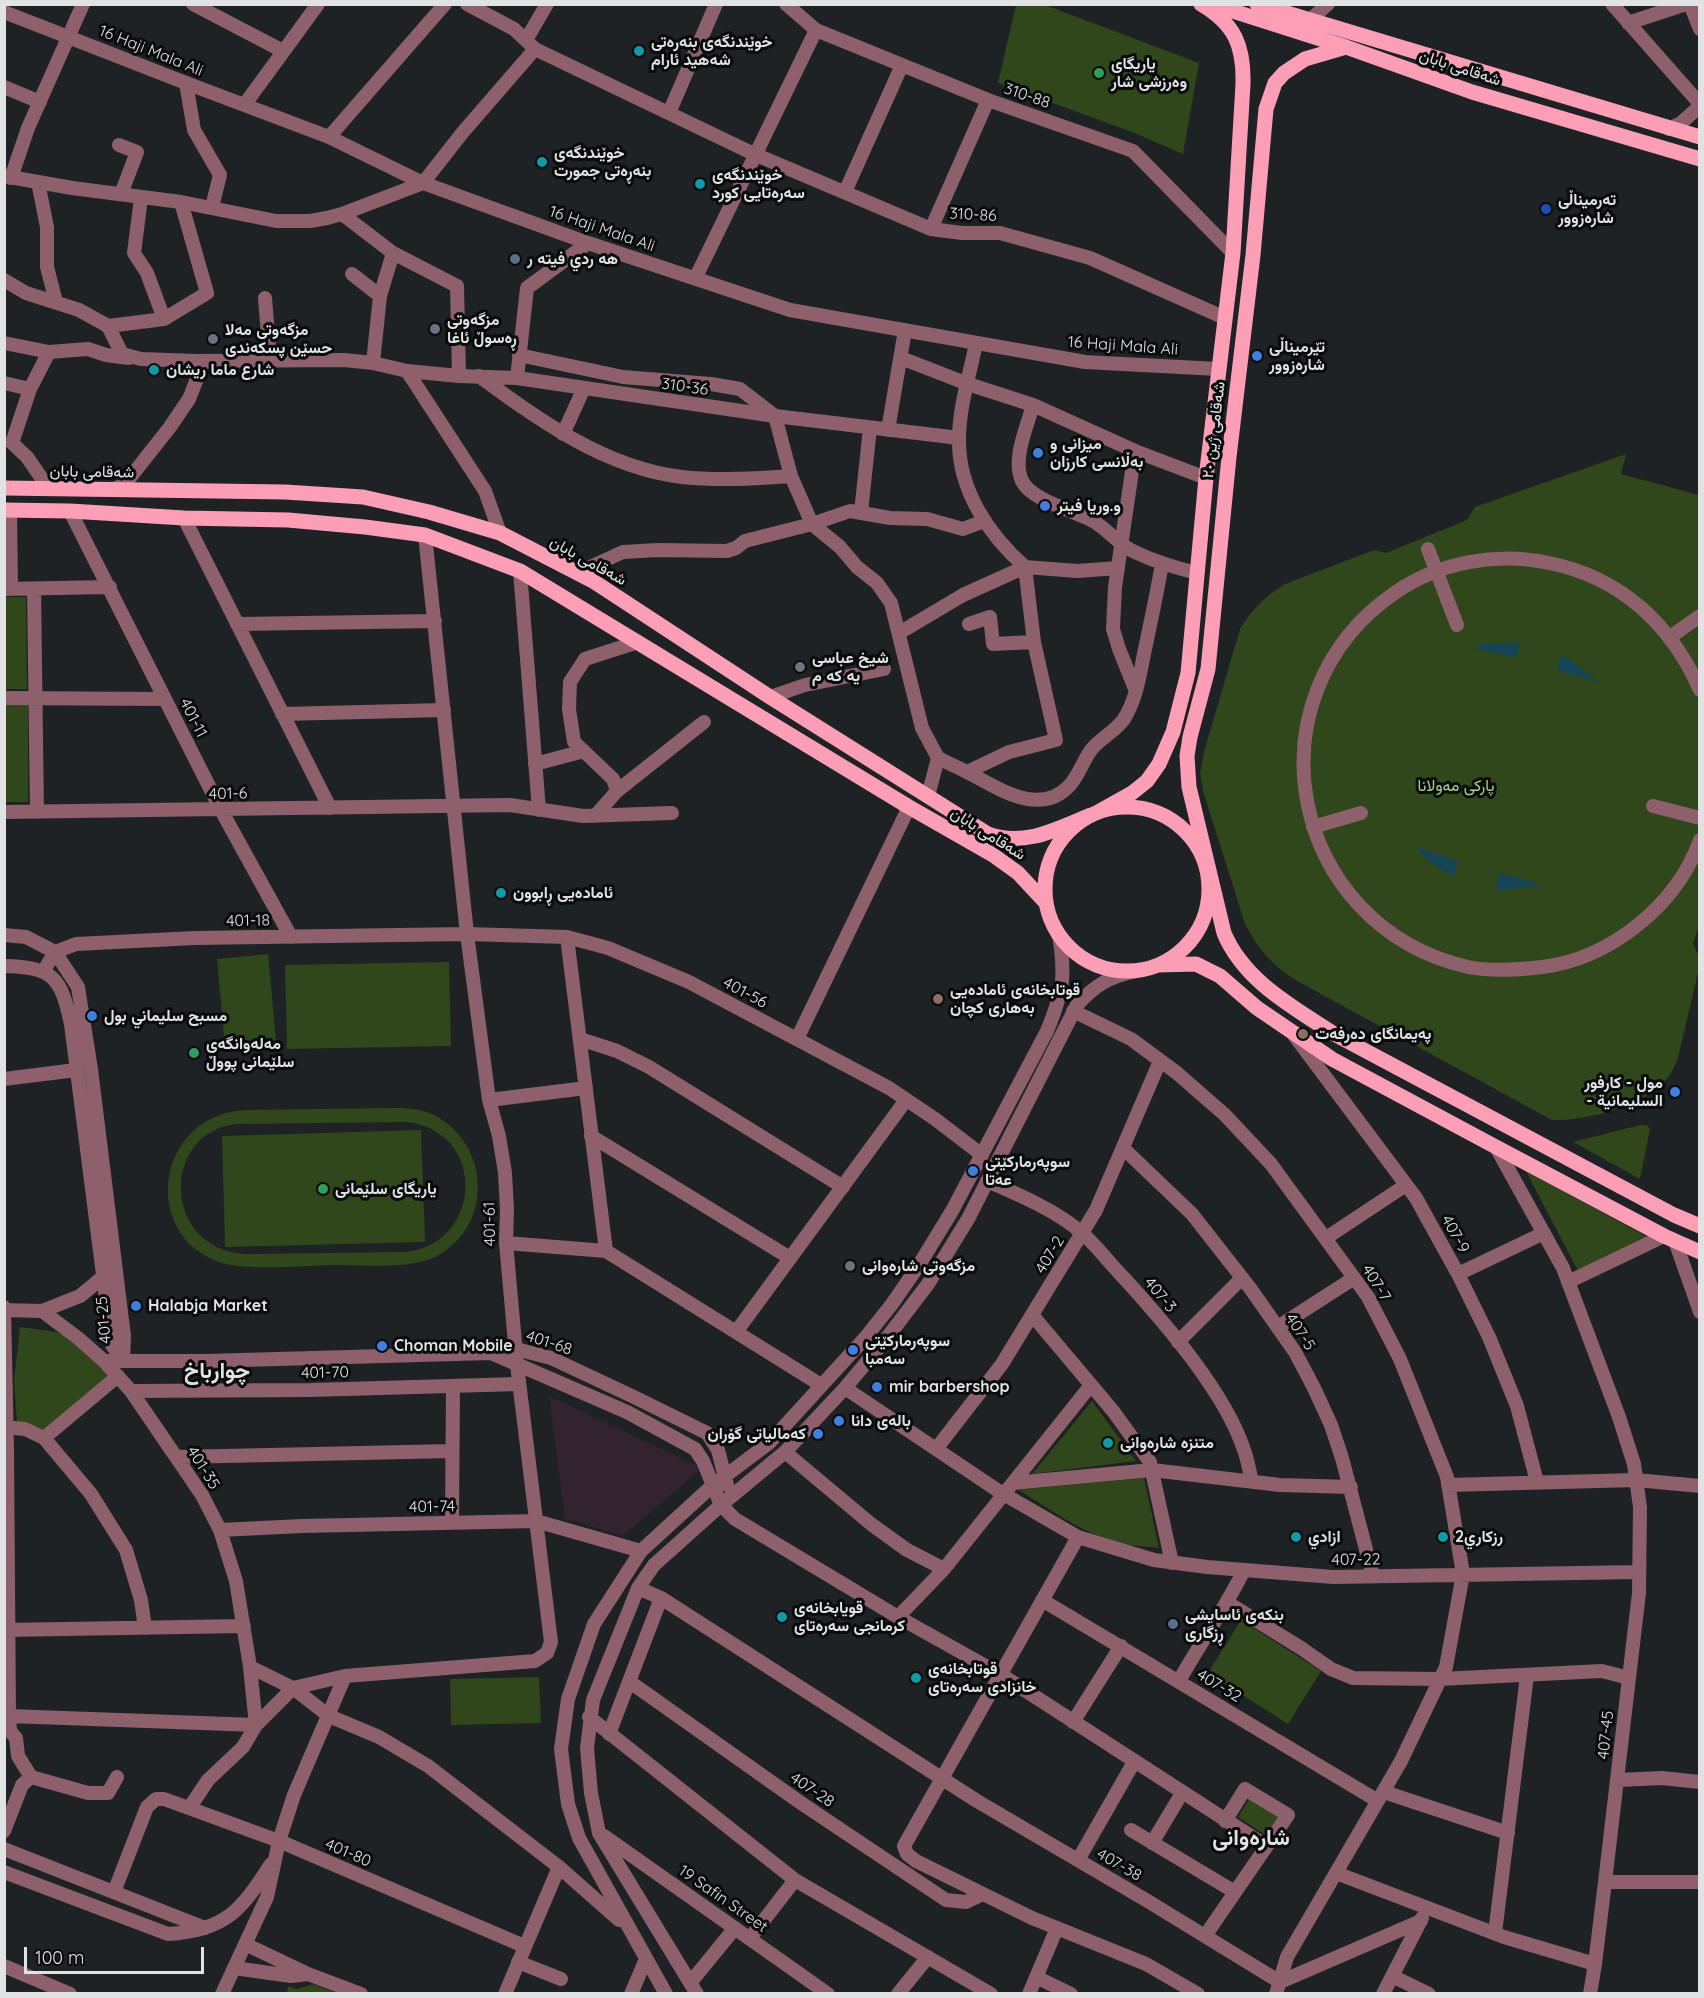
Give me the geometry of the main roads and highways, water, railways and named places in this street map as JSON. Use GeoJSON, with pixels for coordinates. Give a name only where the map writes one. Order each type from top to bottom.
{"type":"FeatureCollection","features":[{"type":"Feature","properties":{"kind":"main road","name":"شەقامی ژین ٢٠"},"geometry":{"type":"LineString","coordinates":[[1094,813],[1132,793],[1147,781],[1159,764],[1173,732],[1188,673],[1206,478],[1233,253],[1243,84],[1240,46],[1230,29],[1218,16],[1201,4]]}},
{"type":"Feature","properties":{"kind":"main road","name":"شەقامی بابان"},"geometry":{"type":"LineString","coordinates":[[1211,4],[1472,92],[1700,159]]}},
{"type":"Feature","properties":{"kind":"main road"},"geometry":{"type":"LineString","coordinates":[[1257,4],[1700,138]]}},
{"type":"Feature","properties":{"kind":"main road","name":"شەقامی ژین ٢٠"},"geometry":{"type":"LineString","coordinates":[[1206,861],[1189,787],[1187,756],[1209,669],[1225,486],[1253,255],[1266,109],[1269,94],[1284,73],[1305,59],[1346,48]]}},
{"type":"Feature","properties":{"kind":"main road"},"geometry":{"type":"LineString","coordinates":[[1239,172],[1260,175]]}},
{"type":"Feature","properties":{"kind":"main road","name":"شەقامی بابان"},"geometry":{"type":"LineString","coordinates":[[4,488],[285,492],[363,497],[429,512],[500,533],[593,581],[770,697],[988,834],[1009,839],[1046,834],[1094,813]]}},
{"type":"Feature","properties":{"kind":"main road","name":"شەقامی بابان"},"geometry":{"type":"LineString","coordinates":[[7,510],[288,520],[425,535],[520,571],[1006,864],[1046,903]]}},
{"type":"Feature","properties":{"kind":"main road"},"geometry":{"type":"LineString","coordinates":[[1206,861],[1209,902],[1203,922],[1192,940],[1177,955],[1158,965],[1136,971],[1113,970],[1092,963],[1074,951],[1059,935],[1051,920],[1046,903],[1046,882],[1050,861],[1059,843],[1073,827],[1094,813],[1116,807],[1152,810],[1169,818],[1184,829],[1206,861],[1224,933],[1230,948],[1250,974],[1334,1034],[1374,1057],[1498,1120],[1674,1215],[1700,1226]]}},
{"type":"Feature","properties":{"kind":"main road"},"geometry":{"type":"LineString","coordinates":[[1158,965],[1196,964],[1220,976],[1257,1008],[1332,1059],[1496,1148],[1670,1239],[1700,1252]]}},
{"type":"Feature","properties":{"kind":"water"},"geometry":{"type":"Polygon","coordinates":[[[1520,643],[1516,658],[1474,648],[1486,644],[1520,643]]]}},
{"type":"Feature","properties":{"kind":"water"},"geometry":{"type":"Polygon","coordinates":[[[1562,654],[1599,682],[1557,670],[1562,654]]]}},
{"type":"Feature","properties":{"kind":"water"},"geometry":{"type":"Polygon","coordinates":[[[1416,847],[1458,861],[1453,877],[1429,861],[1416,847]]]}},
{"type":"Feature","properties":{"kind":"water"},"geometry":{"type":"Polygon","coordinates":[[[1500,873],[1543,885],[1495,890],[1500,873]]]}},
{"type":"Feature","properties":{"kind":"place","name":"خوێندنگەی بنەڕەتی شەهید ئارام"},"geometry":{"type":"Point","coordinates":[639,51]}},
{"type":"Feature","properties":{"kind":"place","name":"یاریگای وەرزشی شار"},"geometry":{"type":"Point","coordinates":[1099,73]}},
{"type":"Feature","properties":{"kind":"place","name":"خوێندنگەی بنەڕەتی جمورت"},"geometry":{"type":"Point","coordinates":[542,162]}},
{"type":"Feature","properties":{"kind":"place","name":"خوێندنگەی سەرەتایی کورد"},"geometry":{"type":"Point","coordinates":[700,184]}},
{"type":"Feature","properties":{"kind":"place","name":"تەرمیناڵی شارەزوور"},"geometry":{"type":"Point","coordinates":[1546,209]}},
{"type":"Feature","properties":{"kind":"place","name":"هه ردي فيته ر"},"geometry":{"type":"Point","coordinates":[515,259]}},
{"type":"Feature","properties":{"kind":"place","name":"مزگەوتی ڕەسوڵ ئاغا"},"geometry":{"type":"Point","coordinates":[435,329]}},
{"type":"Feature","properties":{"kind":"place","name":"مزگەوتی مەلا حسێن پسکەندی"},"geometry":{"type":"Point","coordinates":[213,339]}},
{"type":"Feature","properties":{"kind":"place","name":"تێرمیناڵی شارەزوور"},"geometry":{"type":"Point","coordinates":[1257,356]}},
{"type":"Feature","properties":{"kind":"place","name":"شارع ماما ريشان"},"geometry":{"type":"Point","coordinates":[154,370]}},
{"type":"Feature","properties":{"kind":"place","name":"میزانی و بەڵانسی کارزان"},"geometry":{"type":"Point","coordinates":[1038,453]}},
{"type":"Feature","properties":{"kind":"place","name":"و.وريا فيتر"},"geometry":{"type":"Point","coordinates":[1045,506]}},
{"type":"Feature","properties":{"kind":"place","name":"شیخ عباسی یه که م"},"geometry":{"type":"Point","coordinates":[800,667]}},
{"type":"Feature","properties":{"kind":"place","name":"ئامادەیی ڕابوون"},"geometry":{"type":"Point","coordinates":[501,893]}},
{"type":"Feature","properties":{"kind":"place","name":"قوتابخانەی ئامادەیی بەهاری کچان"},"geometry":{"type":"Point","coordinates":[938,999]}},
{"type":"Feature","properties":{"kind":"place","name":"مسبح سلیماني بول"},"geometry":{"type":"Point","coordinates":[92,1016]}},
{"type":"Feature","properties":{"kind":"place","name":"پەیمانگای دەرفەت"},"geometry":{"type":"Point","coordinates":[1303,1034]}},
{"type":"Feature","properties":{"kind":"place","name":"مەلەوانگەی سلێمانی پووڵ"},"geometry":{"type":"Point","coordinates":[194,1053]}},
{"type":"Feature","properties":{"kind":"place","name":"مول - كارفور - السليمانية"},"geometry":{"type":"Point","coordinates":[1675,1092]}},
{"type":"Feature","properties":{"kind":"place","name":"سوپەرمارکێتی عەتا"},"geometry":{"type":"Point","coordinates":[973,1171]}},
{"type":"Feature","properties":{"kind":"place","name":"یاریگای سلێمانی"},"geometry":{"type":"Point","coordinates":[323,1189]}},
{"type":"Feature","properties":{"kind":"place","name":"مزگەوتی شارەوانی"},"geometry":{"type":"Point","coordinates":[850,1266]}},
{"type":"Feature","properties":{"kind":"place","name":"Halabja Market"},"geometry":{"type":"Point","coordinates":[136,1306]}},
{"type":"Feature","properties":{"kind":"place","name":"Choman Mobile"},"geometry":{"type":"Point","coordinates":[382,1346]}},
{"type":"Feature","properties":{"kind":"place","name":"سوپەرمارکێتی سەمبا"},"geometry":{"type":"Point","coordinates":[853,1350]}},
{"type":"Feature","properties":{"kind":"place","name":"mir barbershop"},"geometry":{"type":"Point","coordinates":[877,1387]}},
{"type":"Feature","properties":{"kind":"place","name":"بالەی دانا"},"geometry":{"type":"Point","coordinates":[839,1421]}},
{"type":"Feature","properties":{"kind":"place","name":"کەمالیاتی گۆران"},"geometry":{"type":"Point","coordinates":[818,1434]}},
{"type":"Feature","properties":{"kind":"place","name":"متنزه شارەوانی"},"geometry":{"type":"Point","coordinates":[1108,1443]}},
{"type":"Feature","properties":{"kind":"place","name":"ازادي"},"geometry":{"type":"Point","coordinates":[1296,1537]}},
{"type":"Feature","properties":{"kind":"place","name":"رزكاري2"},"geometry":{"type":"Point","coordinates":[1443,1537]}},
{"type":"Feature","properties":{"kind":"place","name":"قویابخانەی کرمانجی سەرەتای"},"geometry":{"type":"Point","coordinates":[782,1617]}},
{"type":"Feature","properties":{"kind":"place","name":"بنکەی ئاسایشی ڕزگاری"},"geometry":{"type":"Point","coordinates":[1173,1624]}},
{"type":"Feature","properties":{"kind":"place","name":"قوتابخانەی خانزادی سەرەتای"},"geometry":{"type":"Point","coordinates":[916,1678]}},
{"type":"Feature","properties":{"kind":"district","name":"چوارباخ"},"geometry":{"type":"Point","coordinates":[217,1371]}},
{"type":"Feature","properties":{"kind":"district","name":"شارەوانی"},"geometry":{"type":"Point","coordinates":[1251,1838]}},
{"type":"Feature","properties":{"kind":"park label","name":"پارکی مەولانا"},"geometry":{"type":"Point","coordinates":[1456,786]}}]}
